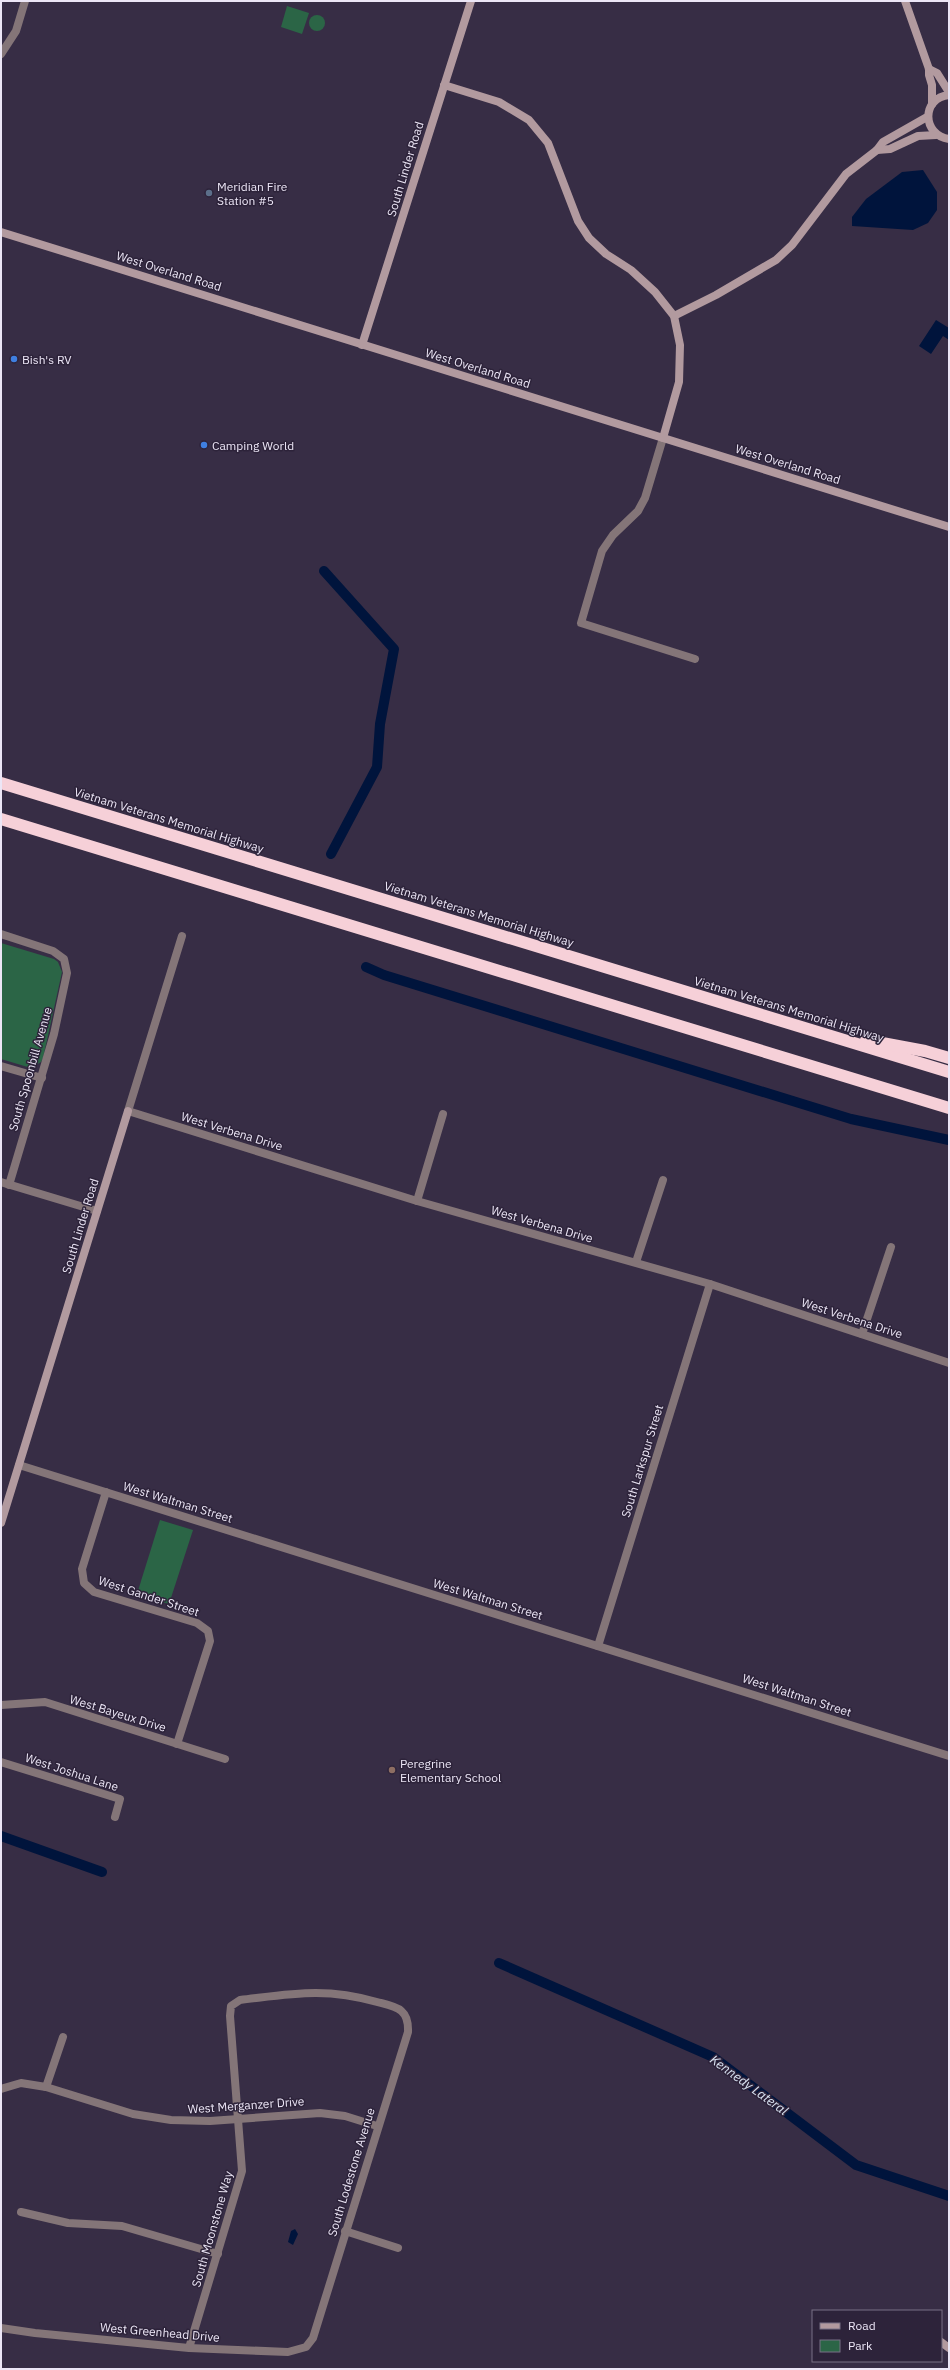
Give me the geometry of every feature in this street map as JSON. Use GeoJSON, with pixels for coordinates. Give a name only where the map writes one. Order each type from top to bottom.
{"type":"FeatureCollection","features":[{"type":"Feature","properties":{"kind":"highway","name":"Vietnam Veterans Memorial Highway"},"geometry":{"type":"LineString","coordinates":[[1,783],[949,1072]]}},
{"type":"Feature","properties":{"kind":"highway"},"geometry":{"type":"LineString","coordinates":[[1,818],[949,1108]]}},
{"type":"Feature","properties":{"kind":"highway"},"geometry":{"type":"LineString","coordinates":[[811,1030],[925,1051],[949,1058]]}},
{"type":"Feature","properties":{"kind":"street"},"geometry":{"type":"LineString","coordinates":[[1,54],[16,31],[25,1]]}},
{"type":"Feature","properties":{"kind":"street","name":"South Linder Road"},"geometry":{"type":"LineString","coordinates":[[362,345],[470,1]]}},
{"type":"Feature","properties":{"kind":"street"},"geometry":{"type":"LineString","coordinates":[[674,316],[716,295],[776,260],[792,245],[846,174],[877,150],[883,142],[927,117],[932,104],[932,85],[928,75],[929,69],[905,1]]}},
{"type":"Feature","properties":{"kind":"street"},"geometry":{"type":"LineString","coordinates":[[929,69],[936,73],[949,92]]}},
{"type":"Feature","properties":{"kind":"street"},"geometry":{"type":"LineString","coordinates":[[444,85],[499,102],[529,120],[548,143],[578,221],[589,238],[606,254],[631,270],[655,292],[674,316],[680,345],[679,382],[645,498],[638,511],[613,535],[602,551],[581,623],[695,659]]}},
{"type":"Feature","properties":{"kind":"street"},"geometry":{"type":"LineString","coordinates":[[932,104],[937,99],[949,95]]}},
{"type":"Feature","properties":{"kind":"street"},"geometry":{"type":"LineString","coordinates":[[927,117],[932,130],[936,135]]}},
{"type":"Feature","properties":{"kind":"street"},"geometry":{"type":"LineString","coordinates":[[877,150],[890,148],[918,136],[936,135],[949,139]]}},
{"type":"Feature","properties":{"kind":"street","name":"West Overland Road"},"geometry":{"type":"LineString","coordinates":[[1,232],[949,527]]}},
{"type":"Feature","properties":{"kind":"street","name":"South Spoonbill Avenue"},"geometry":{"type":"LineString","coordinates":[[1,934],[53,950],[64,959],[67,973],[42,1078],[5,1184]]}},
{"type":"Feature","properties":{"kind":"street","name":"South Linder Road"},"geometry":{"type":"LineString","coordinates":[[1,1523],[182,936]]}},
{"type":"Feature","properties":{"kind":"street"},"geometry":{"type":"LineString","coordinates":[[1,1066],[42,1078]]}},
{"type":"Feature","properties":{"kind":"street","name":"West Verbena Drive"},"geometry":{"type":"LineString","coordinates":[[128,1111],[417,1201],[710,1284],[949,1363]]}},
{"type":"Feature","properties":{"kind":"street"},"geometry":{"type":"LineString","coordinates":[[417,1201],[443,1114]]}},
{"type":"Feature","properties":{"kind":"street"},"geometry":{"type":"LineString","coordinates":[[636,1262],[663,1180]]}},
{"type":"Feature","properties":{"kind":"street"},"geometry":{"type":"LineString","coordinates":[[5,1184],[97,1211]]}},
{"type":"Feature","properties":{"kind":"street"},"geometry":{"type":"LineString","coordinates":[[862,1334],[890,1247]]}},
{"type":"Feature","properties":{"kind":"street","name":"South Larkspur Street"},"geometry":{"type":"LineString","coordinates":[[598,1646],[710,1284]]}},
{"type":"Feature","properties":{"kind":"street","name":"West Waltman Street"},"geometry":{"type":"LineString","coordinates":[[19,1465],[949,1756]]}},
{"type":"Feature","properties":{"kind":"street","name":"West Gander Street"},"geometry":{"type":"LineString","coordinates":[[106,1492],[82,1569],[84,1584],[94,1592],[197,1623],[208,1631],[210,1641],[177,1744]]}},
{"type":"Feature","properties":{"kind":"street","name":"West Bayeux Drive"},"geometry":{"type":"LineString","coordinates":[[1,1705],[45,1702],[225,1759]]}},
{"type":"Feature","properties":{"kind":"street","name":"West Joshua Lane"},"geometry":{"type":"LineString","coordinates":[[1,1762],[120,1799],[115,1817]]}},
{"type":"Feature","properties":{"kind":"street","name":"South Lodestone Avenue"},"geometry":{"type":"LineString","coordinates":[[240,2000],[308,1992],[332,1992],[356,1996],[398,2008],[404,2014],[408,2022],[408,2032],[377,2126],[313,2338]]}},
{"type":"Feature","properties":{"kind":"street","name":"South Moonstone Way"},"geometry":{"type":"LineString","coordinates":[[189,2348],[242,2171],[230,2016],[231,2006],[240,2000]]}},
{"type":"Feature","properties":{"kind":"street"},"geometry":{"type":"LineString","coordinates":[[46,2088],[63,2037]]}},
{"type":"Feature","properties":{"kind":"street","name":"West Merganzer Drive"},"geometry":{"type":"LineString","coordinates":[[1,2089],[21,2083],[46,2088],[149,2118],[189,2121],[320,2113],[345,2116],[377,2126]]}},
{"type":"Feature","properties":{"kind":"street"},"geometry":{"type":"LineString","coordinates":[[21,2212],[68,2223],[122,2226],[218,2254]]}},
{"type":"Feature","properties":{"kind":"street"},"geometry":{"type":"LineString","coordinates":[[345,2231],[398,2248]]}},
{"type":"Feature","properties":{"kind":"street","name":"West Greenhead Drive"},"geometry":{"type":"LineString","coordinates":[[1,2328],[35,2333],[189,2348],[288,2352],[306,2347],[313,2338]]}},
{"type":"Feature","properties":{"kind":"green space"},"geometry":{"type":"Polygon","coordinates":[[[287,6],[309,13],[302,34],[281,27],[287,6]]]}},
{"type":"Feature","properties":{"kind":"green space"},"geometry":{"type":"Polygon","coordinates":[[[314,15],[320,15],[325,20],[323,29],[320,31],[314,31],[309,26],[309,20],[314,15]]]}},
{"type":"Feature","properties":{"kind":"green space"},"geometry":{"type":"Polygon","coordinates":[[[1,943],[54,959],[58,962],[62,972],[43,1058],[41,1062],[31,1068],[1,1059],[1,943]]]}},
{"type":"Feature","properties":{"kind":"green space"},"geometry":{"type":"Polygon","coordinates":[[[160,1520],[193,1530],[169,1604],[137,1594],[160,1520]]]}},
{"type":"Feature","properties":{"kind":"water"},"geometry":{"type":"Polygon","coordinates":[[[923,170],[937,192],[937,210],[928,223],[913,230],[852,226],[852,217],[866,199],[902,172],[923,170]]]}},
{"type":"Feature","properties":{"kind":"water"},"geometry":{"type":"Polygon","coordinates":[[[936,320],[949,328],[949,340],[943,336],[931,354],[919,346],[936,320]]]}},
{"type":"Feature","properties":{"kind":"water"},"geometry":{"type":"Polygon","coordinates":[[[295,2229],[298,2234],[293,2245],[288,2242],[291,2231],[295,2229]]]}},
{"type":"Feature","properties":{"kind":"waterway"},"geometry":{"type":"LineString","coordinates":[[324,571],[394,649],[380,724],[377,767],[331,854]]}},
{"type":"Feature","properties":{"kind":"waterway"},"geometry":{"type":"LineString","coordinates":[[366,967],[384,975],[851,1119],[949,1140]]}},
{"type":"Feature","properties":{"kind":"waterway","name":"Kennedy Lateral"},"geometry":{"type":"LineString","coordinates":[[1,1836],[102,1872]]}},
{"type":"Feature","properties":{"kind":"waterway","name":"Kennedy Lateral"},"geometry":{"type":"LineString","coordinates":[[499,1963],[713,2057],[856,2165],[949,2196]]}},
{"type":"Feature","properties":{"kind":"place","name":"Meridian Fire Station #5"},"geometry":{"type":"Point","coordinates":[209,193]}},
{"type":"Feature","properties":{"kind":"place","name":"Bish's RV"},"geometry":{"type":"Point","coordinates":[14,359]}},
{"type":"Feature","properties":{"kind":"place","name":"Camping World"},"geometry":{"type":"Point","coordinates":[204,445]}},
{"type":"Feature","properties":{"kind":"place","name":"Peregrine Elementary School"},"geometry":{"type":"Point","coordinates":[392,1770]}}]}
